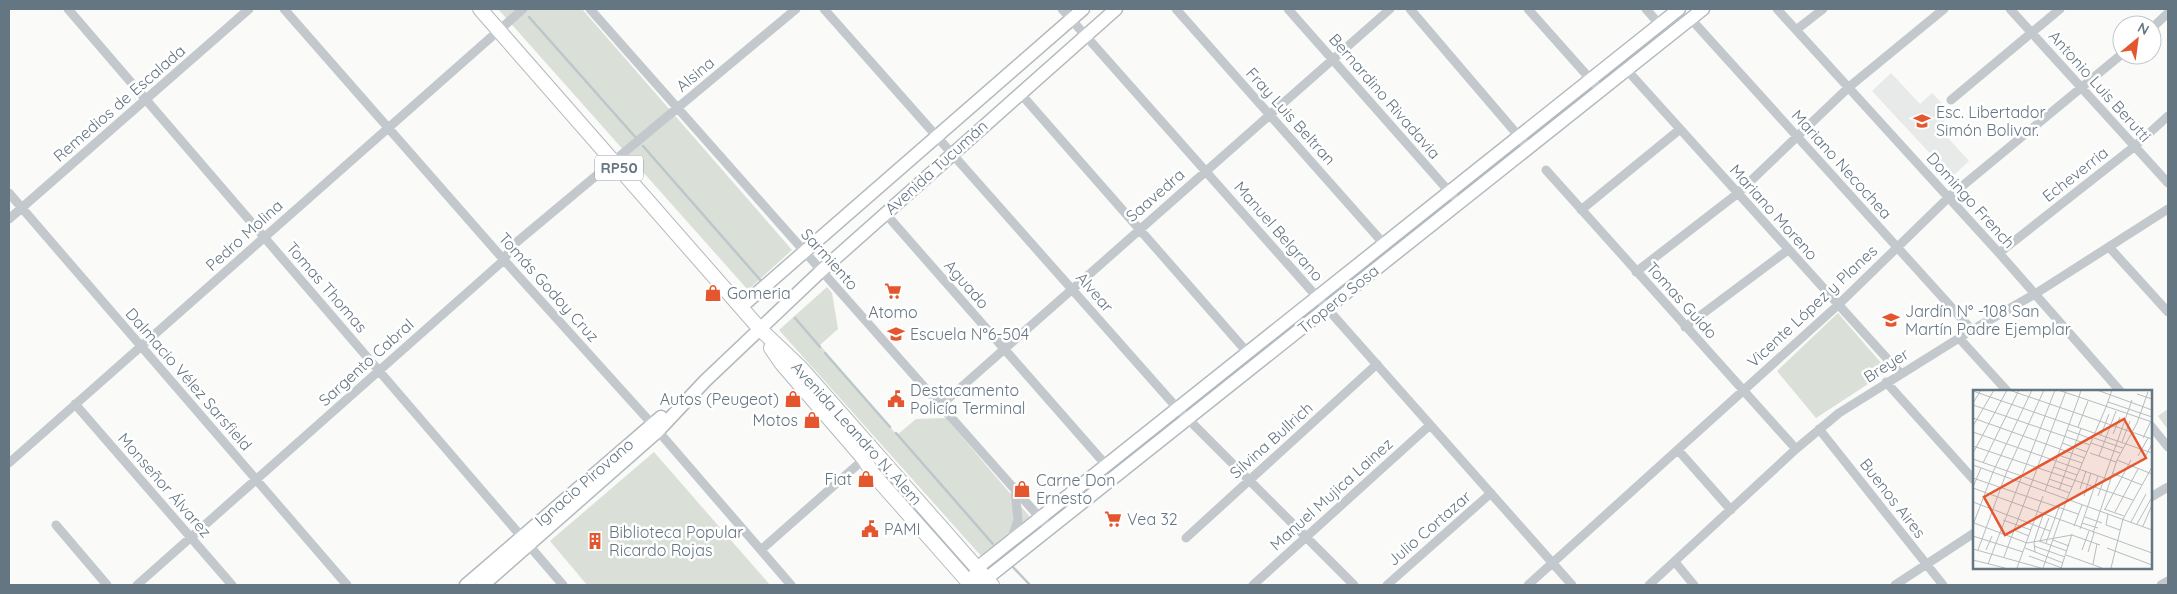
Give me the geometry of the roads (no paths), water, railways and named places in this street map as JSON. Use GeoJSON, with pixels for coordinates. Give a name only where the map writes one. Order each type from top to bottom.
{"type":"FeatureCollection","features":[{"type":"Feature","properties":{"kind":"main road","name":"Avenida Leandro N. Alem"},"geometry":{"type":"LineString","coordinates":[[480,9],[759,328],[801,368],[989,582]]}},
{"type":"Feature","properties":{"kind":"main road","name":"Avenida Leandro N. Alem"},"geometry":{"type":"LineString","coordinates":[[759,328],[782,364],[864,459],[873,474],[971,585]]}},
{"type":"Feature","properties":{"kind":"street","name":"Tomas Thomas"},"geometry":{"type":"LineString","coordinates":[[68,9],[563,585]]}},
{"type":"Feature","properties":{"kind":"street","name":"Remedios de Escalada"},"geometry":{"type":"LineString","coordinates":[[9,219],[249,9]]}},
{"type":"Feature","properties":{"kind":"street","name":"Tomás Godoy Cruz"},"geometry":{"type":"LineString","coordinates":[[284,9],[504,260],[655,428],[791,585]]}},
{"type":"Feature","properties":{"kind":"street","name":"Pedro Molina"},"geometry":{"type":"LineString","coordinates":[[9,463],[388,126],[523,9]]}},
{"type":"Feature","properties":{"kind":"street","name":"Sarmiento"},"geometry":{"type":"LineString","coordinates":[[590,9],[676,109],[1049,528]]}},
{"type":"Feature","properties":{"kind":"street","name":"Alsina"},"geometry":{"type":"LineString","coordinates":[[612,160],[796,9]]}},
{"type":"Feature","properties":{"kind":"street","name":"Alvear"},"geometry":{"type":"LineString","coordinates":[[824,9],[1188,420],[1354,585]]}},
{"type":"Feature","properties":{"kind":"street","name":"Manuel Belgrano"},"geometry":{"type":"LineString","coordinates":[[1062,9],[1572,585]]}},
{"type":"Feature","properties":{"kind":"street","name":"Avenida Tucumán"},"geometry":{"type":"LineString","coordinates":[[741,307],[1083,9]]}},
{"type":"Feature","properties":{"kind":"street","name":"Avenida Tucumán"},"geometry":{"type":"LineString","coordinates":[[759,328],[952,153],[1116,9]]}},
{"type":"Feature","properties":{"kind":"street","name":"Fray Luis Beltran"},"geometry":{"type":"LineString","coordinates":[[1176,9],[1384,244]]}},
{"type":"Feature","properties":{"kind":"street","name":"Bernardino Rivadavia"},"geometry":{"type":"LineString","coordinates":[[1288,9],[1459,202]]}},
{"type":"Feature","properties":{"kind":"street","name":"Saavedra"},"geometry":{"type":"LineString","coordinates":[[941,405],[1390,9]]}},
{"type":"Feature","properties":{"kind":"street"},"geometry":{"type":"LineString","coordinates":[[1410,9],[1528,147]]}},
{"type":"Feature","properties":{"kind":"street"},"geometry":{"type":"LineString","coordinates":[[1528,9],[1600,90]]}},
{"type":"Feature","properties":{"kind":"street"},"geometry":{"type":"LineString","coordinates":[[1646,9],[1660,24]]}},
{"type":"Feature","properties":{"kind":"street","name":"Tropero Sosa"},"geometry":{"type":"LineString","coordinates":[[977,568],[1679,9]]}},
{"type":"Feature","properties":{"kind":"street","name":"Tropero Sosa"},"geometry":{"type":"LineString","coordinates":[[971,585],[989,582],[1049,528],[1188,420],[1326,307],[1703,9]]}},
{"type":"Feature","properties":{"kind":"street","name":"Domingo French"},"geometry":{"type":"LineString","coordinates":[[1777,9],[1949,197],[2119,390]]}},
{"type":"Feature","properties":{"kind":"street"},"geometry":{"type":"LineString","coordinates":[[1796,30],[1823,9]]}},
{"type":"Feature","properties":{"kind":"street"},"geometry":{"type":"LineString","coordinates":[[1636,272],[1737,194],[1848,87],[1944,9]]}},
{"type":"Feature","properties":{"kind":"street","name":"Antonio Luis Berutti"},"geometry":{"type":"LineString","coordinates":[[2010,9],[2168,183]]}},
{"type":"Feature","properties":{"kind":"street"},"geometry":{"type":"LineString","coordinates":[[1951,100],[2060,9]]}},
{"type":"Feature","properties":{"kind":"street","name":"Mariano Necochea"},"geometry":{"type":"LineString","coordinates":[[1690,18],[1972,330]]}},
{"type":"Feature","properties":{"kind":"street","name":"Vicente López y Planes"},"geometry":{"type":"LineString","coordinates":[[1528,585],[1838,305],[1949,197],[2112,62]]}},
{"type":"Feature","properties":{"kind":"street","name":"Mariano Moreno"},"geometry":{"type":"LineString","coordinates":[[1626,69],[1900,374]]}},
{"type":"Feature","properties":{"kind":"street"},"geometry":{"type":"LineString","coordinates":[[1020,93],[1247,352]]}},
{"type":"Feature","properties":{"kind":"street","name":"Echeverria"},"geometry":{"type":"LineString","coordinates":[[1999,253],[2135,146],[2168,116]]}},
{"type":"Feature","properties":{"kind":"street"},"geometry":{"type":"LineString","coordinates":[[1581,210],[1679,130]]}},
{"type":"Feature","properties":{"kind":"street","name":"Sargento Cabral"},"geometry":{"type":"LineString","coordinates":[[137,585],[504,260],[512,246],[612,160]]}},
{"type":"Feature","properties":{"kind":"street","name":"Tomas Guido"},"geometry":{"type":"LineString","coordinates":[[1546,170],[1796,449]]}},
{"type":"Feature","properties":{"kind":"street","name":"Dalmacio Vélez Sarsfield"},"geometry":{"type":"LineString","coordinates":[[9,193],[346,585]]}},
{"type":"Feature","properties":{"kind":"street","name":"Breyer"},"geometry":{"type":"LineString","coordinates":[[1649,585],[1796,449],[1839,413],[1886,382],[2035,294],[2168,209]]}},
{"type":"Feature","properties":{"kind":"street","name":"Aguado"},"geometry":{"type":"LineString","coordinates":[[885,213],[1106,465]]}},
{"type":"Feature","properties":{"kind":"street"},"geometry":{"type":"LineString","coordinates":[[2109,247],[2168,312]]}},
{"type":"Feature","properties":{"kind":"street"},"geometry":{"type":"LineString","coordinates":[[1685,327],[1788,250]]}},
{"type":"Feature","properties":{"kind":"street","name":"Ignacio Pirovano"},"geometry":{"type":"LineString","coordinates":[[466,585],[525,540],[655,428],[759,328]]}},
{"type":"Feature","properties":{"kind":"street"},"geometry":{"type":"LineString","coordinates":[[1960,338],[2006,390]]}},
{"type":"Feature","properties":{"kind":"street","name":"Silvina Bullrich"},"geometry":{"type":"LineString","coordinates":[[1186,538],[1377,364]]}},
{"type":"Feature","properties":{"kind":"street"},"geometry":{"type":"LineString","coordinates":[[1886,382],[1973,479]]}},
{"type":"Feature","properties":{"kind":"street","name":"Monseñor Álvarez"},"geometry":{"type":"LineString","coordinates":[[75,404],[232,585]]}},
{"type":"Feature","properties":{"kind":"street","name":"Manuel Mujica Lainez"},"geometry":{"type":"LineString","coordinates":[[1253,585],[1430,425]]}},
{"type":"Feature","properties":{"kind":"street"},"geometry":{"type":"LineString","coordinates":[[2152,427],[2168,447]]}},
{"type":"Feature","properties":{"kind":"street","name":"Buenos Aires"},"geometry":{"type":"LineString","coordinates":[[1819,429],[1943,585]]}},
{"type":"Feature","properties":{"kind":"street"},"geometry":{"type":"LineString","coordinates":[[1678,450],[1731,510]]}},
{"type":"Feature","properties":{"kind":"street"},"geometry":{"type":"LineString","coordinates":[[761,550],[864,459]]}},
{"type":"Feature","properties":{"kind":"street"},"geometry":{"type":"LineString","coordinates":[[2152,496],[2168,486]]}},
{"type":"Feature","properties":{"kind":"street"},"geometry":{"type":"LineString","coordinates":[[1011,541],[1018,520],[1015,489]]}},
{"type":"Feature","properties":{"kind":"street","name":"Julio Cortazar"},"geometry":{"type":"LineString","coordinates":[[1387,585],[1491,494]]}},
{"type":"Feature","properties":{"kind":"street"},"geometry":{"type":"LineString","coordinates":[[56,525],[107,585]]}},
{"type":"Feature","properties":{"kind":"street"},"geometry":{"type":"LineString","coordinates":[[1895,585],[1973,534]]}},
{"type":"Feature","properties":{"kind":"street","name":"Ignacio Pirovano"},"geometry":{"type":"LineString","coordinates":[[483,585],[525,540]]}},
{"type":"Feature","properties":{"kind":"street"},"geometry":{"type":"LineString","coordinates":[[1675,562],[1694,585]]}},
{"type":"Feature","properties":{"kind":"street"},"geometry":{"type":"LineString","coordinates":[[971,585],[977,568]]}},
{"type":"Feature","properties":{"kind":"street"},"geometry":{"type":"LineString","coordinates":[[2161,585],[2168,581]]}},
{"type":"Feature","properties":{"kind":"waterway"},"geometry":{"type":"LineString","coordinates":[[529,17],[637,139]]}},
{"type":"Feature","properties":{"kind":"waterway"},"geometry":{"type":"LineString","coordinates":[[643,146],[762,282]]}},
{"type":"Feature","properties":{"kind":"waterway"},"geometry":{"type":"LineString","coordinates":[[795,318],[820,347]]}},
{"type":"Feature","properties":{"kind":"waterway"},"geometry":{"type":"LineString","coordinates":[[825,353],[890,427]]}},
{"type":"Feature","properties":{"kind":"waterway"},"geometry":{"type":"LineString","coordinates":[[896,433],[993,544]]}},
{"type":"Feature","properties":{"kind":"waterway"},"geometry":{"type":"LineString","coordinates":[[1011,565],[1030,585]]}},
{"type":"Feature","properties":{"kind":"place","name":"Esc. Libertador Simón Bolivar."},"geometry":{"type":"Point","coordinates":[1922,121]}},
{"type":"Feature","properties":{"kind":"place","name":"Atomo"},"geometry":{"type":"Point","coordinates":[893,291]}},
{"type":"Feature","properties":{"kind":"place","name":"Gomeria"},"geometry":{"type":"Point","coordinates":[713,293]}},
{"type":"Feature","properties":{"kind":"place","name":"Jardín N° -108 San Martín Padre Ejemplar"},"geometry":{"type":"Point","coordinates":[1891,320]}},
{"type":"Feature","properties":{"kind":"place","name":"Escuela N°6-504"},"geometry":{"type":"Point","coordinates":[896,334]}},
{"type":"Feature","properties":{"kind":"place","name":"Autos (Peugeot)"},"geometry":{"type":"Point","coordinates":[793,399]}},
{"type":"Feature","properties":{"kind":"place","name":"Destacamento Policía Terminal"},"geometry":{"type":"Point","coordinates":[896,399]}},
{"type":"Feature","properties":{"kind":"place","name":"Motos"},"geometry":{"type":"Point","coordinates":[812,420]}},
{"type":"Feature","properties":{"kind":"place","name":"Fiat"},"geometry":{"type":"Point","coordinates":[866,479]}},
{"type":"Feature","properties":{"kind":"place","name":"Carne Don Ernesto"},"geometry":{"type":"Point","coordinates":[1022,489]}},
{"type":"Feature","properties":{"kind":"place","name":"Vea 32"},"geometry":{"type":"Point","coordinates":[1113,519]}},
{"type":"Feature","properties":{"kind":"place","name":"PAMI"},"geometry":{"type":"Point","coordinates":[870,529]}},
{"type":"Feature","properties":{"kind":"place","name":"Biblioteca Popular Ricardo Rojas"},"geometry":{"type":"Point","coordinates":[595,541]}}]}
